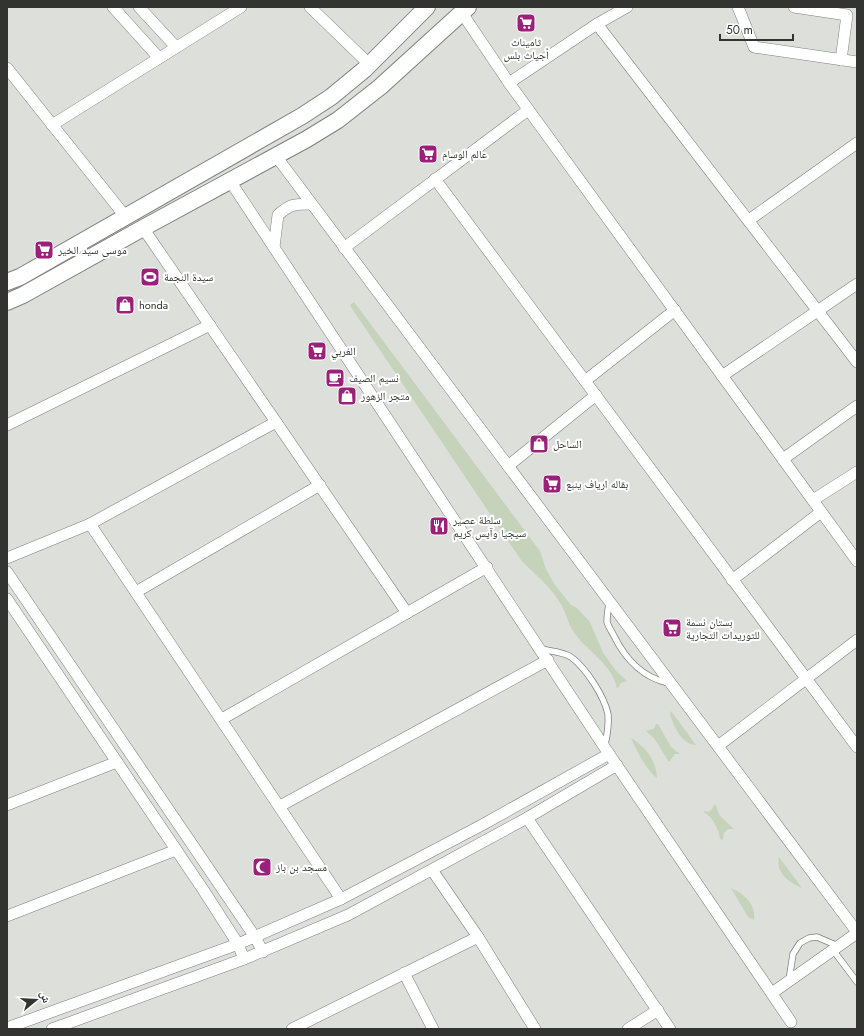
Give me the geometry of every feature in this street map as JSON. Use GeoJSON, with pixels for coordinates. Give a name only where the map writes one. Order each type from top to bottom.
{"type":"FeatureCollection","features":[{"type":"Feature","properties":{"kind":"main road"},"geometry":{"type":"LineString","coordinates":[[7,282],[302,116],[331,97],[369,64],[427,7]]}},
{"type":"Feature","properties":{"kind":"main road"},"geometry":{"type":"LineString","coordinates":[[7,302],[23,295],[307,139],[338,120],[380,87],[465,10]]}},
{"type":"Feature","properties":{"kind":"street"},"geometry":{"type":"LineString","coordinates":[[112,7],[159,58]]}},
{"type":"Feature","properties":{"kind":"street"},"geometry":{"type":"LineString","coordinates":[[139,7],[176,47]]}},
{"type":"Feature","properties":{"kind":"street"},"geometry":{"type":"LineString","coordinates":[[52,125],[241,7]]}},
{"type":"Feature","properties":{"kind":"street"},"geometry":{"type":"LineString","coordinates":[[509,83],[597,24],[627,7]]}},
{"type":"Feature","properties":{"kind":"street"},"geometry":{"type":"LineString","coordinates":[[738,7],[754,47],[857,62]]}},
{"type":"Feature","properties":{"kind":"street"},"geometry":{"type":"LineString","coordinates":[[794,7],[846,15],[841,60]]}},
{"type":"Feature","properties":{"kind":"street"},"geometry":{"type":"LineString","coordinates":[[314,8],[369,64]]}},
{"type":"Feature","properties":{"kind":"street"},"geometry":{"type":"LineString","coordinates":[[465,10],[509,83],[528,110],[857,561]]}},
{"type":"Feature","properties":{"kind":"street"},"geometry":{"type":"LineString","coordinates":[[597,24],[857,362]]}},
{"type":"Feature","properties":{"kind":"street"},"geometry":{"type":"LineString","coordinates":[[7,68],[125,216]]}},
{"type":"Feature","properties":{"kind":"street"},"geometry":{"type":"LineString","coordinates":[[344,248],[528,110]]}},
{"type":"Feature","properties":{"kind":"street"},"geometry":{"type":"LineString","coordinates":[[748,220],[857,143]]}},
{"type":"Feature","properties":{"kind":"street"},"geometry":{"type":"LineString","coordinates":[[276,156],[857,932],[772,993]]}},
{"type":"Feature","properties":{"kind":"street"},"geometry":{"type":"LineString","coordinates":[[435,179],[857,748]]}},
{"type":"Feature","properties":{"kind":"street"},"geometry":{"type":"LineString","coordinates":[[230,180],[607,750],[791,1022]]}},
{"type":"Feature","properties":{"kind":"street"},"geometry":{"type":"LineString","coordinates":[[274,247],[278,215],[287,207],[295,204],[311,204]]}},
{"type":"Feature","properties":{"kind":"street"},"geometry":{"type":"LineString","coordinates":[[144,228],[407,613]]}},
{"type":"Feature","properties":{"kind":"street"},"geometry":{"type":"LineString","coordinates":[[722,376],[857,284]]}},
{"type":"Feature","properties":{"kind":"street"},"geometry":{"type":"LineString","coordinates":[[585,381],[674,310]]}},
{"type":"Feature","properties":{"kind":"street"},"geometry":{"type":"LineString","coordinates":[[7,425],[210,325]]}},
{"type":"Feature","properties":{"kind":"street"},"geometry":{"type":"LineString","coordinates":[[508,466],[596,395]]}},
{"type":"Feature","properties":{"kind":"street"},"geometry":{"type":"LineString","coordinates":[[783,459],[857,406]]}},
{"type":"Feature","properties":{"kind":"street"},"geometry":{"type":"LineString","coordinates":[[7,558],[90,524],[276,422]]}},
{"type":"Feature","properties":{"kind":"street"},"geometry":{"type":"LineString","coordinates":[[813,500],[857,472]]}},
{"type":"Feature","properties":{"kind":"street"},"geometry":{"type":"LineString","coordinates":[[136,592],[320,485]]}},
{"type":"Feature","properties":{"kind":"street"},"geometry":{"type":"LineString","coordinates":[[732,580],[821,512]]}},
{"type":"Feature","properties":{"kind":"street"},"geometry":{"type":"LineString","coordinates":[[90,524],[222,719],[341,899]]}},
{"type":"Feature","properties":{"kind":"street"},"geometry":{"type":"LineString","coordinates":[[222,719],[487,567]]}},
{"type":"Feature","properties":{"kind":"street"},"geometry":{"type":"LineString","coordinates":[[7,572],[255,937],[262,952]]}},
{"type":"Feature","properties":{"kind":"street"},"geometry":{"type":"LineString","coordinates":[[7,599],[238,944],[244,959]]}},
{"type":"Feature","properties":{"kind":"street"},"geometry":{"type":"LineString","coordinates":[[718,746],[857,640]]}},
{"type":"Feature","properties":{"kind":"street"},"geometry":{"type":"LineString","coordinates":[[280,806],[548,660]]}},
{"type":"Feature","properties":{"kind":"street"},"geometry":{"type":"LineString","coordinates":[[7,1028],[238,944],[341,899],[482,824],[607,750]]}},
{"type":"Feature","properties":{"kind":"street"},"geometry":{"type":"LineString","coordinates":[[9,801],[117,762]]}},
{"type":"Feature","properties":{"kind":"street"},"geometry":{"type":"LineString","coordinates":[[52,1029],[244,959],[348,914],[527,818],[617,765]]}},
{"type":"Feature","properties":{"kind":"street"},"geometry":{"type":"LineString","coordinates":[[527,818],[670,1029]]}},
{"type":"Feature","properties":{"kind":"street"},"geometry":{"type":"LineString","coordinates":[[7,916],[176,850]]}},
{"type":"Feature","properties":{"kind":"street"},"geometry":{"type":"LineString","coordinates":[[432,870],[478,937],[535,1029]]}},
{"type":"Feature","properties":{"kind":"street"},"geometry":{"type":"LineString","coordinates":[[292,1029],[478,937]]}},
{"type":"Feature","properties":{"kind":"street"},"geometry":{"type":"LineString","coordinates":[[404,973],[433,1029]]}},
{"type":"Feature","properties":{"kind":"street"},"geometry":{"type":"LineString","coordinates":[[628,1029],[658,1010]]}},
{"type":"Feature","properties":{"kind":"lane"},"geometry":{"type":"LineString","coordinates":[[609,601],[607,622],[616,641],[628,660],[643,673],[660,681],[671,683]]}},
{"type":"Feature","properties":{"kind":"lane"},"geometry":{"type":"LineString","coordinates":[[541,649],[570,656],[592,680],[601,696],[608,714],[607,750]]}},
{"type":"Feature","properties":{"kind":"lane"},"geometry":{"type":"LineString","coordinates":[[789,981],[793,954],[800,943],[809,938],[817,937],[836,948],[857,982]]}},
{"type":"Feature","properties":{"kind":"green space"},"geometry":{"type":"Polygon","coordinates":[[[354,302],[540,551],[546,569],[555,585],[571,605],[577,608],[590,622],[603,653],[617,672],[627,681],[621,683],[617,689],[610,672],[605,665],[573,631],[558,599],[521,560],[351,307],[350,305],[354,302]]]}},
{"type":"Feature","properties":{"kind":"green space"},"geometry":{"type":"Polygon","coordinates":[[[671,711],[696,745],[686,742],[679,734],[670,714],[671,711]]]}},
{"type":"Feature","properties":{"kind":"green space"},"geometry":{"type":"Polygon","coordinates":[[[656,724],[658,724],[671,747],[680,754],[675,754],[669,762],[654,738],[646,731],[653,729],[656,724]]]}},
{"type":"Feature","properties":{"kind":"green space"},"geometry":{"type":"Polygon","coordinates":[[[631,738],[646,750],[655,765],[657,778],[645,765],[631,738]]]}},
{"type":"Feature","properties":{"kind":"green space"},"geometry":{"type":"Polygon","coordinates":[[[715,804],[720,816],[734,829],[728,829],[724,833],[723,840],[720,839],[713,821],[704,812],[710,811],[715,804]]]}},
{"type":"Feature","properties":{"kind":"green space"},"geometry":{"type":"Polygon","coordinates":[[[779,857],[802,888],[788,880],[781,872],[778,862],[779,857]]]}},
{"type":"Feature","properties":{"kind":"green space"},"geometry":{"type":"Polygon","coordinates":[[[731,888],[745,897],[751,904],[754,920],[748,917],[731,888]]]}},
{"type":"Feature","properties":{"kind":"place","name":"ثاميناث أجياث بلس"},"geometry":{"type":"Point","coordinates":[526,23]}},
{"type":"Feature","properties":{"kind":"place","name":"عالم الوسام"},"geometry":{"type":"Point","coordinates":[428,154]}},
{"type":"Feature","properties":{"kind":"place","name":"موسى سيد الخير"},"geometry":{"type":"Point","coordinates":[44,250]}},
{"type":"Feature","properties":{"kind":"place","name":"سيدة النجمة"},"geometry":{"type":"Point","coordinates":[150,277]}},
{"type":"Feature","properties":{"kind":"place","name":"honda"},"geometry":{"type":"Point","coordinates":[125,305]}},
{"type":"Feature","properties":{"kind":"place","name":"الغربي"},"geometry":{"type":"Point","coordinates":[317,351]}},
{"type":"Feature","properties":{"kind":"place","name":"نسيم الصيف"},"geometry":{"type":"Point","coordinates":[335,378]}},
{"type":"Feature","properties":{"kind":"place","name":"متجر الزهور"},"geometry":{"type":"Point","coordinates":[347,396]}},
{"type":"Feature","properties":{"kind":"place","name":"الساحل"},"geometry":{"type":"Point","coordinates":[539,444]}},
{"type":"Feature","properties":{"kind":"place","name":"بقاله ارياف ينبع"},"geometry":{"type":"Point","coordinates":[552,484]}},
{"type":"Feature","properties":{"kind":"place","name":"سلطة عصير سيجيا وآيس كريم"},"geometry":{"type":"Point","coordinates":[439,526]}},
{"type":"Feature","properties":{"kind":"place","name":"بستان نسمة للتوريدات التجارية"},"geometry":{"type":"Point","coordinates":[672,628]}},
{"type":"Feature","properties":{"kind":"place","name":"مسجد بن باز"},"geometry":{"type":"Point","coordinates":[262,867]}}]}
